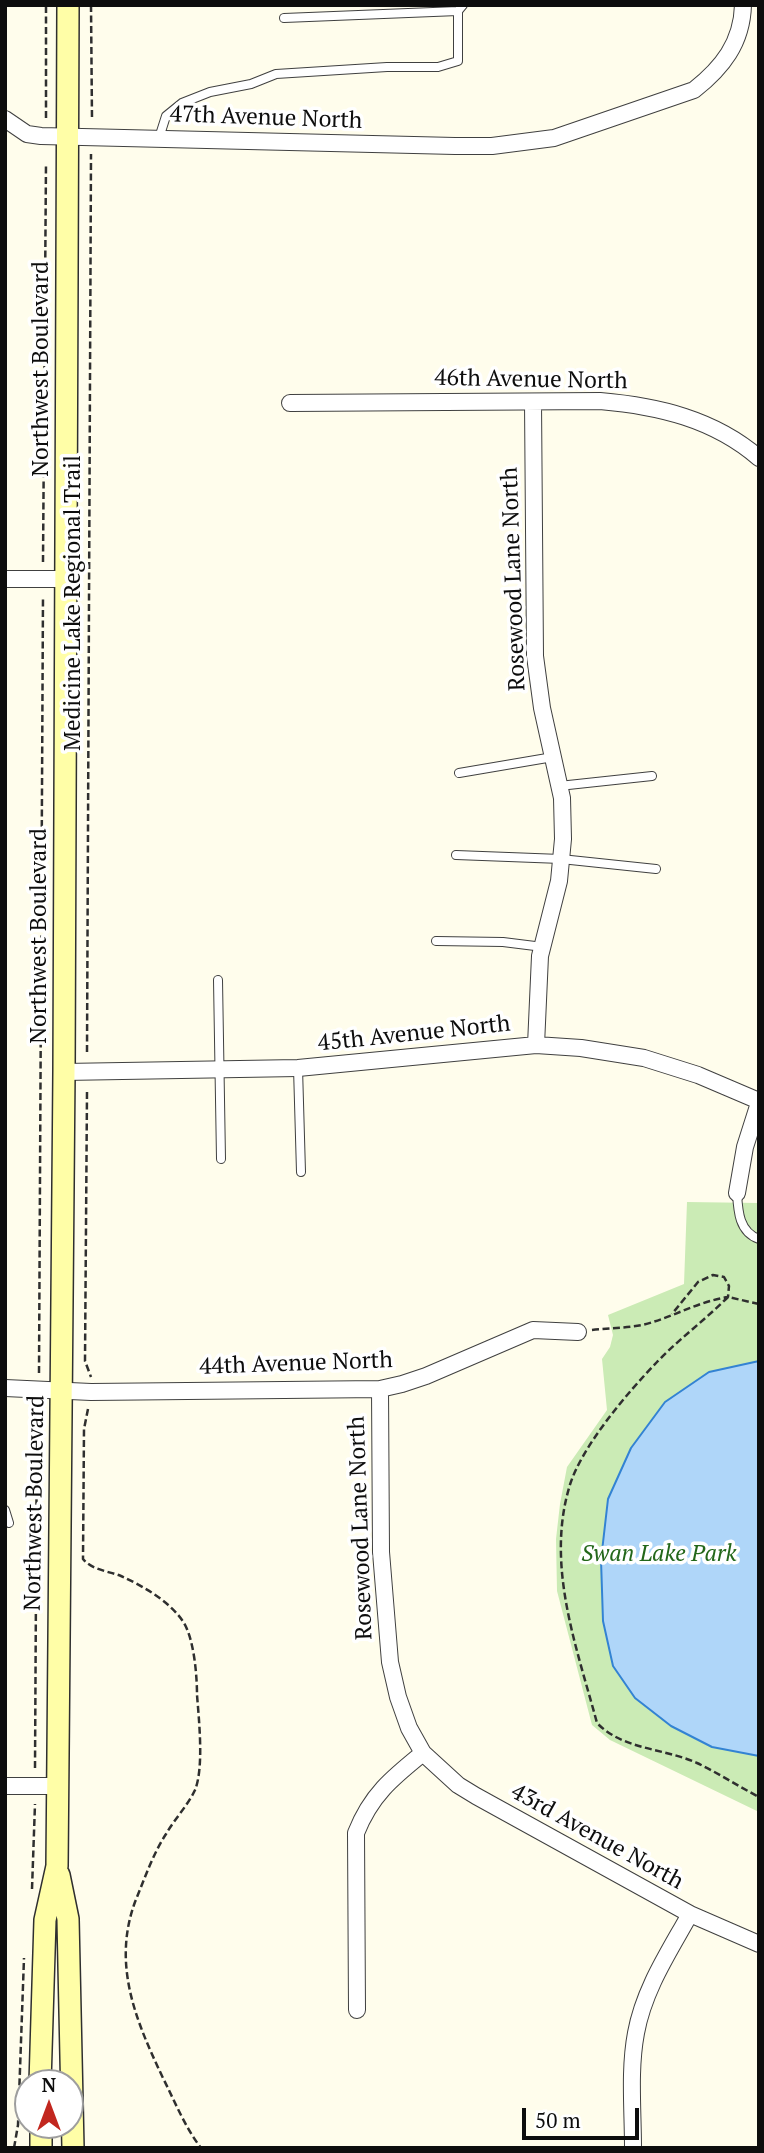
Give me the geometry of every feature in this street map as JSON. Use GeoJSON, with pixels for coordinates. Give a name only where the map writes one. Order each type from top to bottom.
{"type":"FeatureCollection","features":[{"type":"Feature","properties":{"kind":"main road","name":"Northwest Boulevard"},"geometry":{"type":"LineString","coordinates":[[68,5],[58,1866],[68,1919],[73,2148]]}},
{"type":"Feature","properties":{"kind":"main road","name":"Northwest Boulevard"},"geometry":{"type":"LineString","coordinates":[[40,2069],[45,1920],[58,1866]]}},
{"type":"Feature","properties":{"kind":"street","name":"47th Avenue North"},"geometry":{"type":"LineString","coordinates":[[5,119],[27,134],[69,136],[455,146],[554,138],[694,90],[712,76],[727,59],[737,38],[743,5]]}},
{"type":"Feature","properties":{"kind":"street","name":"46th Avenue North"},"geometry":{"type":"LineString","coordinates":[[290,403],[600,401],[639,404],[676,413],[712,427],[759,458]]}},
{"type":"Feature","properties":{"kind":"street","name":"Rosewood Lane North"},"geometry":{"type":"LineString","coordinates":[[533,402],[535,656],[542,708],[559,786],[563,839],[559,881],[543,947],[536,1045]]}},
{"type":"Feature","properties":{"kind":"street"},"geometry":{"type":"LineString","coordinates":[[5,579],[66,579]]}},
{"type":"Feature","properties":{"kind":"street","name":"45th Avenue North"},"geometry":{"type":"LineString","coordinates":[[64,1072],[299,1068],[536,1045],[581,1048],[644,1058],[698,1075],[759,1102]]}},
{"type":"Feature","properties":{"kind":"street"},"geometry":{"type":"LineString","coordinates":[[737,1193],[745,1147],[759,1102]]}},
{"type":"Feature","properties":{"kind":"street","name":"44th Avenue North"},"geometry":{"type":"LineString","coordinates":[[5,1388],[62,1392],[380,1389],[426,1376],[533,1329],[578,1332]]}},
{"type":"Feature","properties":{"kind":"street","name":"Rosewood Lane North"},"geometry":{"type":"LineString","coordinates":[[380,1389],[381,1552],[390,1662],[397,1697],[409,1728],[423,1753]]}},
{"type":"Feature","properties":{"kind":"street"},"geometry":{"type":"LineString","coordinates":[[357,2010],[356,1833],[374,1797],[387,1782],[423,1753]]}},
{"type":"Feature","properties":{"kind":"street","name":"43rd Avenue North"},"geometry":{"type":"LineString","coordinates":[[423,1753],[458,1785],[690,1914],[759,1944]]}},
{"type":"Feature","properties":{"kind":"street"},"geometry":{"type":"LineString","coordinates":[[5,1786],[58,1786]]}},
{"type":"Feature","properties":{"kind":"street"},"geometry":{"type":"LineString","coordinates":[[633,2148],[633,2065],[636,2034],[644,2003],[657,1973],[690,1914]]}},
{"type":"Feature","properties":{"kind":"lane"},"geometry":{"type":"LineString","coordinates":[[159,138],[166,116],[182,103],[210,92],[251,85],[276,74],[387,67],[438,67],[458,61],[461,8],[284,18]]}},
{"type":"Feature","properties":{"kind":"lane"},"geometry":{"type":"LineString","coordinates":[[459,773],[553,757]]}},
{"type":"Feature","properties":{"kind":"lane"},"geometry":{"type":"LineString","coordinates":[[559,786],[652,776]]}},
{"type":"Feature","properties":{"kind":"lane"},"geometry":{"type":"LineString","coordinates":[[456,855],[561,859],[656,869]]}},
{"type":"Feature","properties":{"kind":"lane"},"geometry":{"type":"LineString","coordinates":[[436,941],[543,947]]}},
{"type":"Feature","properties":{"kind":"lane"},"geometry":{"type":"LineString","coordinates":[[218,980],[221,1159]]}},
{"type":"Feature","properties":{"kind":"lane"},"geometry":{"type":"LineString","coordinates":[[299,1068],[301,1172]]}},
{"type":"Feature","properties":{"kind":"lane"},"geometry":{"type":"LineString","coordinates":[[737,1193],[739,1216],[745,1229],[759,1239]]}},
{"type":"Feature","properties":{"kind":"lane"},"geometry":{"type":"LineString","coordinates":[[5,1510],[9,1522]]}},
{"type":"Feature","properties":{"kind":"path"},"geometry":{"type":"LineString","coordinates":[[46,5],[46,118]]}},
{"type":"Feature","properties":{"kind":"path"},"geometry":{"type":"LineString","coordinates":[[91,5],[92,120]]}},
{"type":"Feature","properties":{"kind":"path","name":"Medicine Lake Regional Trail"},"geometry":{"type":"LineString","coordinates":[[87,1052],[91,154]]}},
{"type":"Feature","properties":{"kind":"path"},"geometry":{"type":"LineString","coordinates":[[43,563],[46,163]]}},
{"type":"Feature","properties":{"kind":"path"},"geometry":{"type":"LineString","coordinates":[[39,1373],[43,596]]}},
{"type":"Feature","properties":{"kind":"path"},"geometry":{"type":"LineString","coordinates":[[88,1092],[85,1361],[92,1380]]}},
{"type":"Feature","properties":{"kind":"path"},"geometry":{"type":"LineString","coordinates":[[672,1314],[698,1282],[713,1275],[724,1277],[729,1286],[728,1297],[658,1361],[610,1416],[581,1462],[569,1487],[562,1527],[562,1587],[597,1723],[606,1732],[642,1747],[695,1762],[759,1797]]}},
{"type":"Feature","properties":{"kind":"path"},"geometry":{"type":"LineString","coordinates":[[578,1332],[643,1325],[704,1301],[728,1297],[759,1304]]}},
{"type":"Feature","properties":{"kind":"path"},"geometry":{"type":"LineString","coordinates":[[36,1768],[37,1408]]}},
{"type":"Feature","properties":{"kind":"path"},"geometry":{"type":"LineString","coordinates":[[88,1409],[85,1423],[83,1559],[96,1568],[120,1576],[145,1589],[179,1616],[186,1626],[196,1671],[200,1741],[195,1789],[163,1838],[135,1903],[125,1958],[130,1996],[148,2048],[181,2115],[201,2148]]}},
{"type":"Feature","properties":{"kind":"path"},"geometry":{"type":"LineString","coordinates":[[31,1895],[34,1804]]}},
{"type":"Feature","properties":{"kind":"path"},"geometry":{"type":"LineString","coordinates":[[14,2148],[18,2125],[24,1956]]}},
{"type":"Feature","properties":{"kind":"green space","name":"Swan Lake Park"},"geometry":{"type":"Polygon","coordinates":[[[687,1202],[759,1203],[759,1812],[610,1740],[592,1725],[557,1591],[556,1539],[567,1467],[607,1410],[602,1359],[610,1347],[613,1335],[608,1315],[684,1284],[687,1202]]]}},
{"type":"Feature","properties":{"kind":"water"},"geometry":{"type":"Polygon","coordinates":[[[759,1361],[759,1756],[712,1747],[671,1726],[635,1698],[613,1666],[603,1621],[601,1560],[608,1499],[631,1448],[665,1402],[709,1372],[759,1361]]]}}]}
